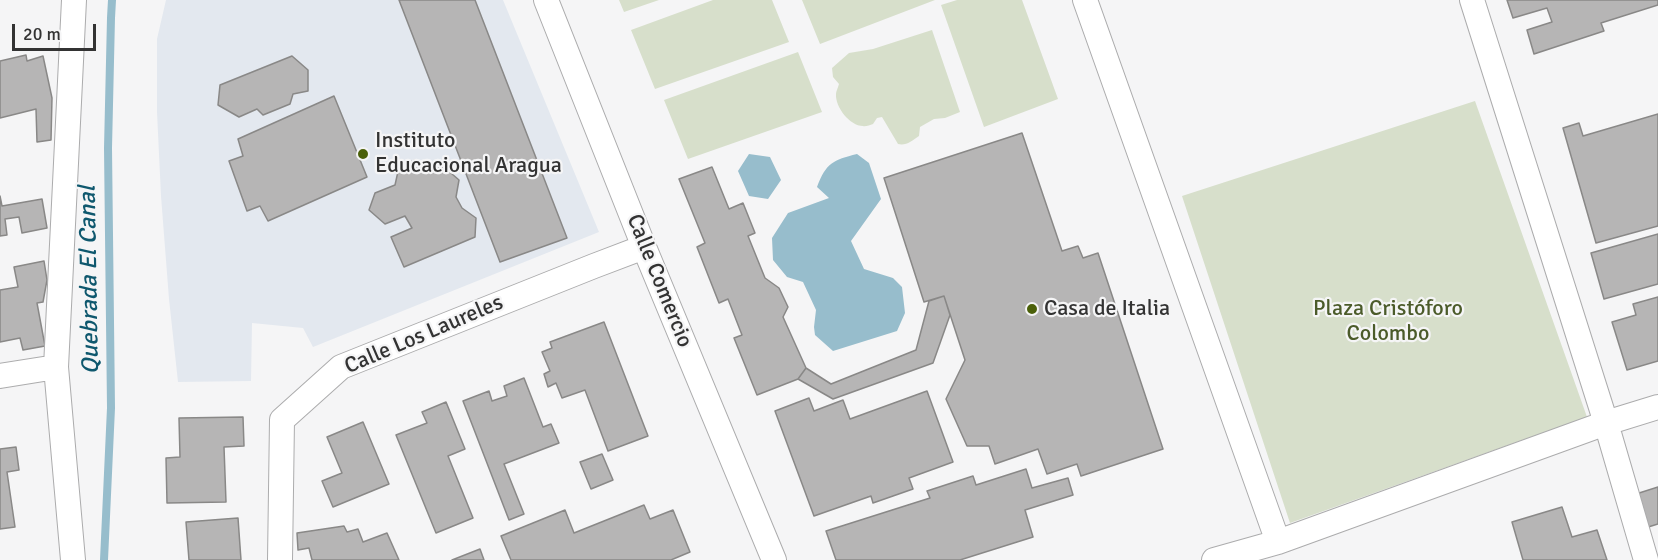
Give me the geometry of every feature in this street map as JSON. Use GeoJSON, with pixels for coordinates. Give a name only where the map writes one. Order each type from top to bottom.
{"type":"FeatureCollection","features":[{"type":"Feature","properties":{"kind":"street"},"geometry":{"type":"LineString","coordinates":[[73,560],[56,367],[74,0]]}},
{"type":"Feature","properties":{"kind":"street","name":"Calle Comercio"},"geometry":{"type":"LineString","coordinates":[[546,0],[644,247],[774,560]]}},
{"type":"Feature","properties":{"kind":"street"},"geometry":{"type":"LineString","coordinates":[[1472,0],[1606,423],[1646,560]]}},
{"type":"Feature","properties":{"kind":"street"},"geometry":{"type":"LineString","coordinates":[[1094,2],[1278,542]]}},
{"type":"Feature","properties":{"kind":"street","name":"Calle Los Laureles"},"geometry":{"type":"LineString","coordinates":[[280,560],[282,420],[341,367],[644,247]]}},
{"type":"Feature","properties":{"kind":"street"},"geometry":{"type":"LineString","coordinates":[[0,376],[56,367]]}},
{"type":"Feature","properties":{"kind":"street"},"geometry":{"type":"LineString","coordinates":[[1214,560],[1278,542],[1606,423],[1658,407]]}},
{"type":"Feature","properties":{"kind":"shaded area","name":"Instituto Educacional Aragua"},"geometry":{"type":"Polygon","coordinates":[[[166,0],[503,0],[599,232],[313,347],[303,328],[252,323],[251,381],[178,382],[169,299],[157,112],[157,39],[166,0]]]}},
{"type":"Feature","properties":{"kind":"green space"},"geometry":{"type":"Polygon","coordinates":[[[619,0],[659,0],[624,12],[619,0]]]}},
{"type":"Feature","properties":{"kind":"green space"},"geometry":{"type":"Polygon","coordinates":[[[713,0],[772,0],[789,42],[655,89],[631,30],[713,0]]]}},
{"type":"Feature","properties":{"kind":"green space"},"geometry":{"type":"Polygon","coordinates":[[[802,0],[935,0],[820,44],[802,0]]]}},
{"type":"Feature","properties":{"kind":"green space"},"geometry":{"type":"Polygon","coordinates":[[[957,0],[1022,0],[1058,99],[984,127],[941,5],[957,0]]]}},
{"type":"Feature","properties":{"kind":"green space"},"geometry":{"type":"Polygon","coordinates":[[[932,30],[960,112],[945,118],[934,119],[920,127],[919,136],[904,144],[898,144],[882,117],[877,118],[873,124],[865,126],[848,119],[836,99],[839,84],[833,77],[832,68],[849,53],[873,49],[932,30]]]}},
{"type":"Feature","properties":{"kind":"green space"},"geometry":{"type":"Polygon","coordinates":[[[798,52],[822,112],[688,159],[664,100],[798,52]]]}},
{"type":"Feature","properties":{"kind":"green space","name":"Plaza Cristóforo Colombo"},"geometry":{"type":"Polygon","coordinates":[[[1475,101],[1587,417],[1290,523],[1182,196],[1475,101]]]}},
{"type":"Feature","properties":{"kind":"water"},"geometry":{"type":"Polygon","coordinates":[[[749,154],[770,157],[781,180],[768,199],[749,196],[738,171],[749,154]]]}},
{"type":"Feature","properties":{"kind":"water"},"geometry":{"type":"Polygon","coordinates":[[[857,154],[869,163],[881,199],[851,241],[864,269],[893,278],[902,287],[905,313],[897,331],[833,351],[815,335],[816,310],[803,282],[787,277],[773,260],[772,238],[788,213],[829,198],[817,187],[827,168],[842,158],[857,154]]]}},
{"type":"Feature","properties":{"kind":"building"},"geometry":{"type":"Polygon","coordinates":[[[399,0],[475,0],[567,238],[500,262],[399,0]]]}},
{"type":"Feature","properties":{"kind":"building"},"geometry":{"type":"Polygon","coordinates":[[[1507,0],[1658,0],[1658,5],[1601,23],[1604,31],[1534,54],[1527,30],[1552,22],[1547,8],[1513,18],[1507,0]]]}},
{"type":"Feature","properties":{"kind":"building"},"geometry":{"type":"Polygon","coordinates":[[[26,55],[27,61],[43,56],[52,98],[51,140],[37,142],[36,109],[0,118],[0,61],[26,55]]]}},
{"type":"Feature","properties":{"kind":"building"},"geometry":{"type":"Polygon","coordinates":[[[292,56],[308,70],[308,91],[293,94],[290,104],[263,115],[257,109],[239,117],[218,105],[220,85],[292,56]]]}},
{"type":"Feature","properties":{"kind":"building"},"geometry":{"type":"Polygon","coordinates":[[[334,96],[367,177],[268,221],[260,206],[247,211],[229,161],[243,156],[238,139],[334,96]]]}},
{"type":"Feature","properties":{"kind":"building"},"geometry":{"type":"Polygon","coordinates":[[[1658,114],[1658,226],[1596,243],[1563,128],[1579,123],[1583,136],[1658,114]]]}},
{"type":"Feature","properties":{"kind":"building","name":"Casa de Italia"},"geometry":{"type":"Polygon","coordinates":[[[1022,133],[1062,251],[1078,246],[1083,258],[1098,253],[1163,449],[1081,476],[1077,464],[1047,474],[1038,449],[995,464],[989,446],[967,446],[946,399],[965,360],[944,296],[924,302],[884,178],[1022,133]]]}},
{"type":"Feature","properties":{"kind":"building"},"geometry":{"type":"Polygon","coordinates":[[[415,160],[430,170],[444,167],[459,180],[456,197],[462,208],[476,218],[475,237],[404,267],[391,237],[412,228],[405,216],[385,224],[369,210],[375,193],[395,185],[399,167],[415,160]]]}},
{"type":"Feature","properties":{"kind":"building"},"geometry":{"type":"Polygon","coordinates":[[[712,167],[729,209],[743,203],[755,233],[748,236],[765,278],[779,288],[788,307],[783,317],[806,368],[798,379],[757,395],[734,338],[742,335],[728,299],[719,303],[697,247],[705,243],[679,179],[712,167]]]}},
{"type":"Feature","properties":{"kind":"building"},"geometry":{"type":"Polygon","coordinates":[[[0,196],[2,206],[42,199],[47,228],[22,233],[19,217],[5,219],[7,235],[0,236],[0,196]]]}},
{"type":"Feature","properties":{"kind":"building"},"geometry":{"type":"Polygon","coordinates":[[[1658,234],[1658,284],[1604,299],[1591,253],[1658,234]]]}},
{"type":"Feature","properties":{"kind":"building"},"geometry":{"type":"Polygon","coordinates":[[[44,261],[47,280],[43,302],[37,303],[45,346],[23,350],[20,338],[0,342],[0,290],[18,287],[14,267],[44,261]]]}},
{"type":"Feature","properties":{"kind":"building"},"geometry":{"type":"Polygon","coordinates":[[[944,296],[950,315],[933,363],[833,399],[798,379],[806,368],[831,384],[916,350],[929,301],[944,296]]]}},
{"type":"Feature","properties":{"kind":"building"},"geometry":{"type":"Polygon","coordinates":[[[1658,297],[1658,361],[1627,370],[1612,322],[1636,315],[1633,304],[1658,297]]]}},
{"type":"Feature","properties":{"kind":"building"},"geometry":{"type":"Polygon","coordinates":[[[604,322],[648,436],[608,451],[585,390],[562,398],[556,383],[548,387],[544,374],[550,371],[542,352],[552,348],[550,342],[604,322]]]}},
{"type":"Feature","properties":{"kind":"building"},"geometry":{"type":"Polygon","coordinates":[[[524,378],[543,427],[551,424],[559,443],[504,464],[524,514],[509,520],[463,401],[489,391],[492,401],[507,396],[504,386],[524,378]]]}},
{"type":"Feature","properties":{"kind":"building"},"geometry":{"type":"Polygon","coordinates":[[[927,391],[953,462],[909,478],[913,489],[873,503],[871,496],[814,516],[775,411],[809,398],[814,411],[843,400],[850,419],[927,391]]]}},
{"type":"Feature","properties":{"kind":"building"},"geometry":{"type":"Polygon","coordinates":[[[446,402],[465,449],[448,456],[473,518],[436,533],[396,435],[427,423],[422,412],[446,402]]]}},
{"type":"Feature","properties":{"kind":"building"},"geometry":{"type":"Polygon","coordinates":[[[243,417],[244,446],[224,447],[226,502],[167,503],[166,458],[180,457],[179,418],[243,417]]]}},
{"type":"Feature","properties":{"kind":"building"},"geometry":{"type":"Polygon","coordinates":[[[363,422],[389,484],[333,507],[322,481],[342,473],[327,437],[363,422]]]}},
{"type":"Feature","properties":{"kind":"building"},"geometry":{"type":"Polygon","coordinates":[[[16,447],[19,470],[7,472],[15,527],[0,529],[0,449],[16,447]]]}},
{"type":"Feature","properties":{"kind":"building"},"geometry":{"type":"Polygon","coordinates":[[[602,454],[613,480],[591,489],[580,462],[602,454]]]}},
{"type":"Feature","properties":{"kind":"building"},"geometry":{"type":"Polygon","coordinates":[[[1026,469],[1032,488],[1068,478],[1073,495],[1025,510],[1033,537],[960,560],[836,560],[826,531],[930,498],[927,491],[973,476],[976,485],[1026,469]]]}},
{"type":"Feature","properties":{"kind":"building"},"geometry":{"type":"Polygon","coordinates":[[[1658,487],[1658,524],[1645,528],[1636,494],[1658,487]]]}},
{"type":"Feature","properties":{"kind":"building"},"geometry":{"type":"Polygon","coordinates":[[[644,505],[650,519],[673,510],[690,552],[671,560],[511,560],[501,536],[565,510],[574,533],[644,505]]]}},
{"type":"Feature","properties":{"kind":"building"},"geometry":{"type":"Polygon","coordinates":[[[1562,507],[1572,537],[1597,530],[1607,560],[1523,560],[1512,522],[1562,507]]]}},
{"type":"Feature","properties":{"kind":"building"},"geometry":{"type":"Polygon","coordinates":[[[238,518],[241,560],[189,560],[186,522],[238,518]]]}},
{"type":"Feature","properties":{"kind":"building"},"geometry":{"type":"Polygon","coordinates":[[[344,526],[347,532],[358,529],[363,542],[387,533],[399,560],[312,560],[309,548],[298,550],[297,533],[344,526]]]}},
{"type":"Feature","properties":{"kind":"building"},"geometry":{"type":"Polygon","coordinates":[[[480,549],[484,560],[452,560],[480,549]]]}},
{"type":"Feature","properties":{"kind":"waterway","name":"Quebrada El Canal"},"geometry":{"type":"LineString","coordinates":[[104,560],[111,408],[108,148],[112,0]]}},
{"type":"Feature","properties":{"kind":"place","name":"Instituto Educacional Aragua"},"geometry":{"type":"Point","coordinates":[363,154]}},
{"type":"Feature","properties":{"kind":"place","name":"Casa de Italia"},"geometry":{"type":"Point","coordinates":[1032,309]}}]}
